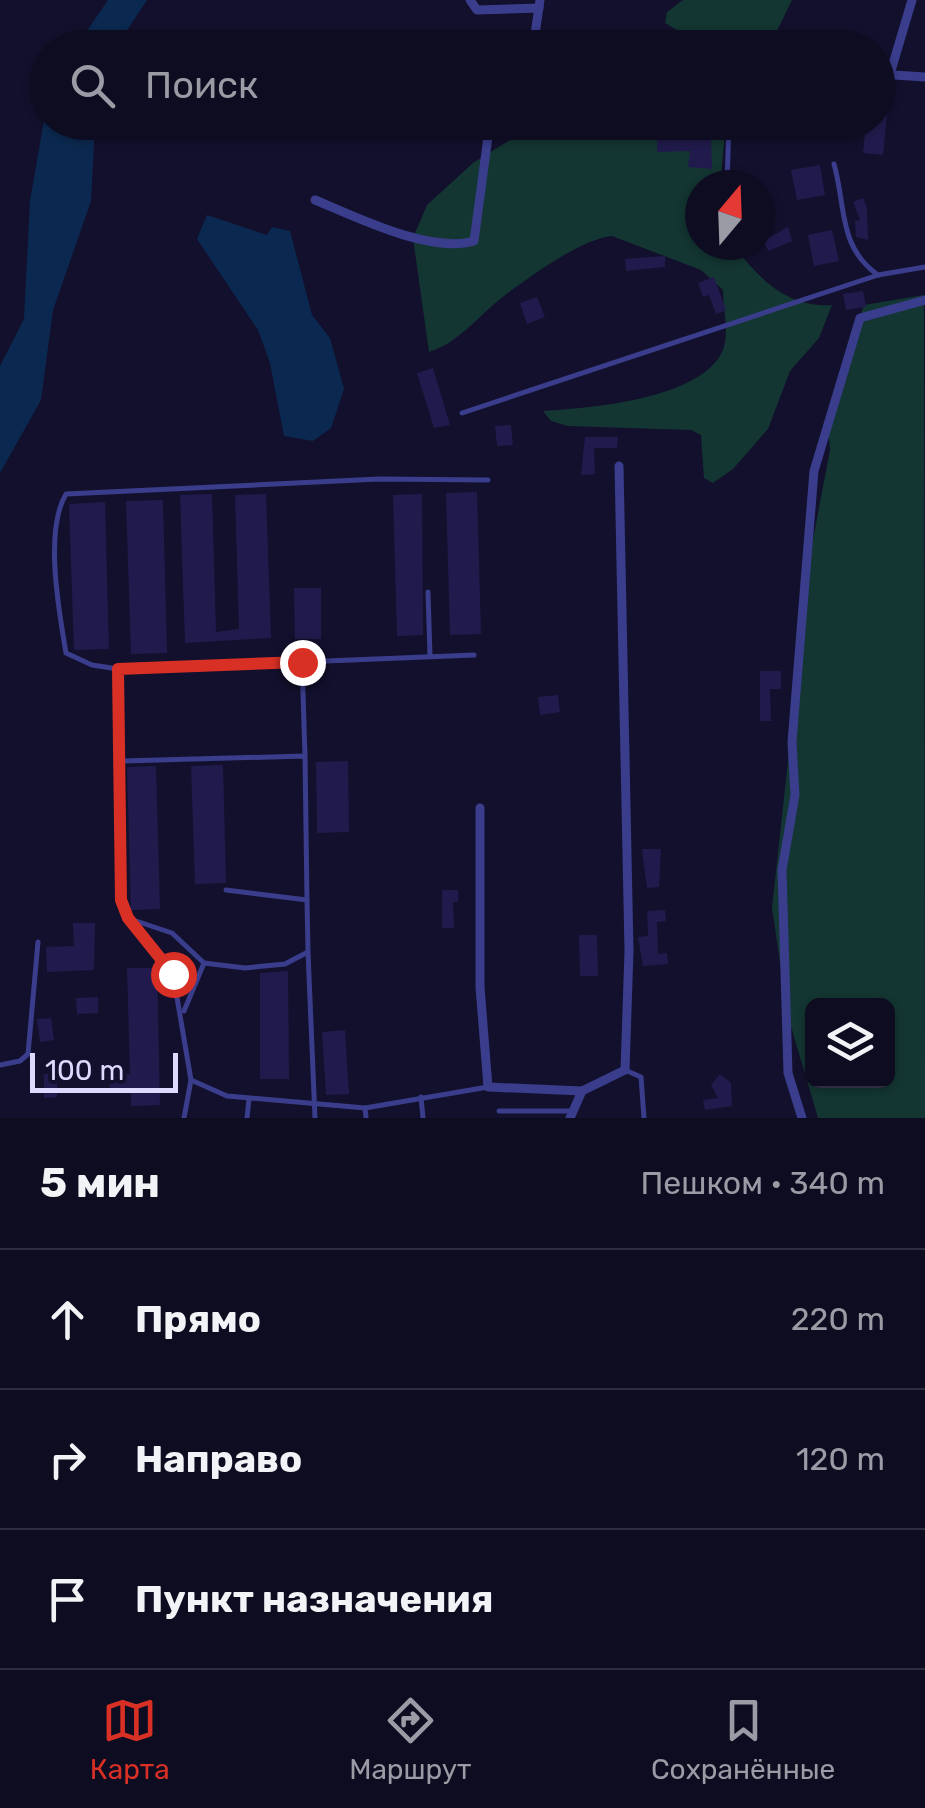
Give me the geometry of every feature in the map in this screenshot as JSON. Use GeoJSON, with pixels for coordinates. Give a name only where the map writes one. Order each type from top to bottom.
{"type":"FeatureCollection","features":[{"type":"Feature","properties":{"kind":"street"},"geometry":{"type":"LineString","coordinates":[[470,0],[477,10],[540,4],[536,30]]}},
{"type":"Feature","properties":{"kind":"street"},"geometry":{"type":"LineString","coordinates":[[895,57],[912,0]]}},
{"type":"Feature","properties":{"kind":"street"},"geometry":{"type":"LineString","coordinates":[[895,74],[925,77]]}},
{"type":"Feature","properties":{"kind":"street"},"geometry":{"type":"LineString","coordinates":[[316,200],[386,230],[434,240],[474,241],[488,140]]}},
{"type":"Feature","properties":{"kind":"street"},"geometry":{"type":"LineString","coordinates":[[802,1118],[788,1073],[782,870],[795,795],[792,742],[814,472],[860,318],[925,300]]}},
{"type":"Feature","properties":{"kind":"street"},"geometry":{"type":"LineString","coordinates":[[480,808],[480,987],[488,1087],[582,1091],[625,1070],[630,951],[619,466]]}},
{"type":"Feature","properties":{"kind":"street"},"geometry":{"type":"LineString","coordinates":[[571,1114],[582,1091]]}},
{"type":"Feature","properties":{"kind":"lane"},"geometry":{"type":"LineString","coordinates":[[727,170],[728,140]]}},
{"type":"Feature","properties":{"kind":"lane"},"geometry":{"type":"LineString","coordinates":[[834,164],[845,230],[862,264],[878,275]]}},
{"type":"Feature","properties":{"kind":"lane"},"geometry":{"type":"LineString","coordinates":[[462,413],[878,275],[925,267]]}},
{"type":"Feature","properties":{"kind":"lane"},"geometry":{"type":"LineString","coordinates":[[474,655],[118,669],[92,665],[66,654],[57,600],[56,510],[66,494],[360,480],[488,480]]}},
{"type":"Feature","properties":{"kind":"lane"},"geometry":{"type":"LineString","coordinates":[[428,592],[430,656]]}},
{"type":"Feature","properties":{"kind":"lane"},"geometry":{"type":"LineString","coordinates":[[302,662],[315,1118]]}},
{"type":"Feature","properties":{"kind":"lane"},"geometry":{"type":"LineString","coordinates":[[118,669],[121,900],[128,918],[173,974],[183,1013],[190,1080],[184,1118]]}},
{"type":"Feature","properties":{"kind":"lane"},"geometry":{"type":"LineString","coordinates":[[122,761],[305,756]]}},
{"type":"Feature","properties":{"kind":"lane"},"geometry":{"type":"LineString","coordinates":[[226,890],[307,900]]}},
{"type":"Feature","properties":{"kind":"lane"},"geometry":{"type":"LineString","coordinates":[[128,918],[172,932],[204,963],[245,968],[284,964],[308,952]]}},
{"type":"Feature","properties":{"kind":"lane"},"geometry":{"type":"LineString","coordinates":[[0,1065],[20,1062],[28,1054],[38,942]]}},
{"type":"Feature","properties":{"kind":"lane"},"geometry":{"type":"LineString","coordinates":[[183,1013],[204,963]]}},
{"type":"Feature","properties":{"kind":"lane"},"geometry":{"type":"LineString","coordinates":[[625,1070],[641,1076],[644,1118]]}},
{"type":"Feature","properties":{"kind":"lane"},"geometry":{"type":"LineString","coordinates":[[190,1080],[204,1090],[249,1099],[364,1108],[488,1087]]}},
{"type":"Feature","properties":{"kind":"lane"},"geometry":{"type":"LineString","coordinates":[[421,1097],[424,1118]]}},
{"type":"Feature","properties":{"kind":"lane"},"geometry":{"type":"LineString","coordinates":[[247,1118],[249,1099]]}},
{"type":"Feature","properties":{"kind":"lane"},"geometry":{"type":"LineString","coordinates":[[364,1108],[366,1118]]}},
{"type":"Feature","properties":{"kind":"lane"},"geometry":{"type":"LineString","coordinates":[[498,1111],[571,1114]]}},
{"type":"Feature","properties":{"kind":"green space"},"geometry":{"type":"Polygon","coordinates":[[[683,0],[792,0],[777,30],[677,30],[665,23],[667,12],[683,0]]]}},
{"type":"Feature","properties":{"kind":"green space"},"geometry":{"type":"Polygon","coordinates":[[[510,140],[724,140],[721,170],[685,170],[685,260],[746,260],[764,280],[788,296],[816,305],[832,305],[819,338],[790,371],[768,429],[733,469],[713,483],[704,478],[701,435],[691,430],[568,426],[551,421],[543,411],[613,404],[691,381],[710,368],[722,352],[726,330],[723,290],[701,270],[612,236],[586,244],[541,269],[459,335],[429,352],[413,238],[427,205],[473,163],[510,140]]]}},
{"type":"Feature","properties":{"kind":"green space"},"geometry":{"type":"Polygon","coordinates":[[[924,295],[925,1118],[818,1118],[809,1088],[895,1088],[895,998],[805,998],[805,1074],[788,1016],[772,908],[811,550],[830,450],[828,426],[835,389],[864,305],[924,295]]]}},
{"type":"Feature","properties":{"kind":"water"},"geometry":{"type":"Polygon","coordinates":[[[108,0],[147,0],[127,30],[88,30],[108,0]]]}},
{"type":"Feature","properties":{"kind":"water"},"geometry":{"type":"Polygon","coordinates":[[[41,140],[94,140],[91,201],[53,310],[41,400],[0,473],[0,366],[24,319],[30,201],[41,140]]]}},
{"type":"Feature","properties":{"kind":"water"},"geometry":{"type":"Polygon","coordinates":[[[207,215],[267,235],[272,227],[290,231],[312,315],[330,338],[344,389],[331,428],[313,441],[284,436],[270,363],[258,330],[197,239],[207,215]]]}},
{"type":"Feature","properties":{"kind":"building"},"geometry":{"type":"Polygon","coordinates":[[[657,140],[711,140],[712,169],[688,167],[690,151],[657,152],[657,140]]]}},
{"type":"Feature","properties":{"kind":"building"},"geometry":{"type":"Polygon","coordinates":[[[864,140],[884,140],[883,155],[863,153],[864,140]]]}},
{"type":"Feature","properties":{"kind":"building"},"geometry":{"type":"Polygon","coordinates":[[[820,165],[825,195],[797,200],[791,170],[820,165]]]}},
{"type":"Feature","properties":{"kind":"building"},"geometry":{"type":"Polygon","coordinates":[[[863,198],[868,240],[856,237],[855,221],[860,220],[853,202],[863,198]]]}},
{"type":"Feature","properties":{"kind":"building"},"geometry":{"type":"Polygon","coordinates":[[[788,227],[792,241],[775,248],[775,234],[788,227]]]}},
{"type":"Feature","properties":{"kind":"building"},"geometry":{"type":"Polygon","coordinates":[[[832,230],[839,261],[814,266],[808,235],[832,230]]]}},
{"type":"Feature","properties":{"kind":"building"},"geometry":{"type":"Polygon","coordinates":[[[665,256],[665,267],[626,271],[625,259],[665,256]]]}},
{"type":"Feature","properties":{"kind":"building"},"geometry":{"type":"Polygon","coordinates":[[[714,277],[726,310],[716,314],[709,295],[703,297],[698,283],[714,277]]]}},
{"type":"Feature","properties":{"kind":"building"},"geometry":{"type":"Polygon","coordinates":[[[863,291],[866,307],[846,310],[843,294],[863,291]]]}},
{"type":"Feature","properties":{"kind":"building"},"geometry":{"type":"Polygon","coordinates":[[[537,297],[545,317],[527,324],[520,303],[537,297]]]}},
{"type":"Feature","properties":{"kind":"building"},"geometry":{"type":"Polygon","coordinates":[[[433,368],[450,425],[434,428],[417,373],[433,368]]]}},
{"type":"Feature","properties":{"kind":"building"},"geometry":{"type":"Polygon","coordinates":[[[511,425],[513,445],[497,446],[495,426],[511,425]]]}},
{"type":"Feature","properties":{"kind":"building"},"geometry":{"type":"Polygon","coordinates":[[[585,437],[618,437],[617,448],[594,448],[595,474],[581,475],[585,437]]]}},
{"type":"Feature","properties":{"kind":"building"},"geometry":{"type":"Polygon","coordinates":[[[477,492],[481,634],[450,635],[446,493],[477,492]]]}},
{"type":"Feature","properties":{"kind":"building"},"geometry":{"type":"Polygon","coordinates":[[[212,494],[216,632],[239,629],[235,495],[266,494],[271,638],[185,643],[180,495],[212,494]]]}},
{"type":"Feature","properties":{"kind":"building"},"geometry":{"type":"Polygon","coordinates":[[[422,494],[423,635],[397,636],[393,495],[422,494]]]}},
{"type":"Feature","properties":{"kind":"building"},"geometry":{"type":"Polygon","coordinates":[[[163,500],[167,653],[131,654],[126,501],[163,500]]]}},
{"type":"Feature","properties":{"kind":"building"},"geometry":{"type":"Polygon","coordinates":[[[105,502],[109,649],[74,650],[69,504],[105,502]]]}},
{"type":"Feature","properties":{"kind":"building"},"geometry":{"type":"Polygon","coordinates":[[[294,588],[321,588],[321,639],[295,639],[294,588]]]}},
{"type":"Feature","properties":{"kind":"building"},"geometry":{"type":"Polygon","coordinates":[[[760,671],[781,671],[781,689],[770,689],[771,721],[760,721],[760,671]]]}},
{"type":"Feature","properties":{"kind":"building"},"geometry":{"type":"Polygon","coordinates":[[[558,695],[560,712],[540,715],[538,697],[558,695]]]}},
{"type":"Feature","properties":{"kind":"building"},"geometry":{"type":"Polygon","coordinates":[[[348,761],[349,832],[317,833],[316,762],[348,761]]]}},
{"type":"Feature","properties":{"kind":"building"},"geometry":{"type":"Polygon","coordinates":[[[223,765],[226,883],[195,884],[191,766],[223,765]]]}},
{"type":"Feature","properties":{"kind":"building"},"geometry":{"type":"Polygon","coordinates":[[[156,766],[160,909],[131,910],[127,767],[156,766]]]}},
{"type":"Feature","properties":{"kind":"building"},"geometry":{"type":"Polygon","coordinates":[[[642,849],[661,849],[659,887],[647,888],[642,849]]]}},
{"type":"Feature","properties":{"kind":"building"},"geometry":{"type":"Polygon","coordinates":[[[442,890],[458,890],[458,902],[453,902],[454,928],[442,928],[442,890]]]}},
{"type":"Feature","properties":{"kind":"building"},"geometry":{"type":"Polygon","coordinates":[[[665,910],[666,921],[657,922],[658,954],[667,953],[668,964],[643,966],[638,937],[648,936],[647,911],[665,910]]]}},
{"type":"Feature","properties":{"kind":"building"},"geometry":{"type":"Polygon","coordinates":[[[73,923],[95,923],[94,970],[47,972],[46,947],[74,946],[73,923]]]}},
{"type":"Feature","properties":{"kind":"building"},"geometry":{"type":"Polygon","coordinates":[[[579,935],[597,935],[598,976],[580,976],[579,935]]]}},
{"type":"Feature","properties":{"kind":"building"},"geometry":{"type":"Polygon","coordinates":[[[127,968],[157,968],[160,1105],[131,1106],[131,1091],[110,1092],[109,1074],[130,1074],[127,968]]]}},
{"type":"Feature","properties":{"kind":"building"},"geometry":{"type":"Polygon","coordinates":[[[288,971],[289,1079],[260,1079],[260,973],[288,971]]]}},
{"type":"Feature","properties":{"kind":"building"},"geometry":{"type":"Polygon","coordinates":[[[98,997],[98,1013],[77,1014],[76,998],[98,997]]]}},
{"type":"Feature","properties":{"kind":"building"},"geometry":{"type":"Polygon","coordinates":[[[51,1018],[54,1040],[40,1042],[37,1019],[51,1018]]]}},
{"type":"Feature","properties":{"kind":"building"},"geometry":{"type":"Polygon","coordinates":[[[345,1030],[349,1094],[326,1095],[322,1032],[345,1030]]]}},
{"type":"Feature","properties":{"kind":"building"},"geometry":{"type":"Polygon","coordinates":[[[44,1074],[57,1074],[57,1097],[44,1098],[44,1074]]]}},
{"type":"Feature","properties":{"kind":"building"},"geometry":{"type":"Polygon","coordinates":[[[720,1074],[731,1083],[732,1106],[705,1110],[703,1100],[718,1098],[711,1085],[720,1074]]]}},
{"type":"Feature","properties":{"kind":"route"},"geometry":{"type":"LineString","coordinates":[[173,974],[128,918],[121,900],[118,669],[302,662]]}}]}
